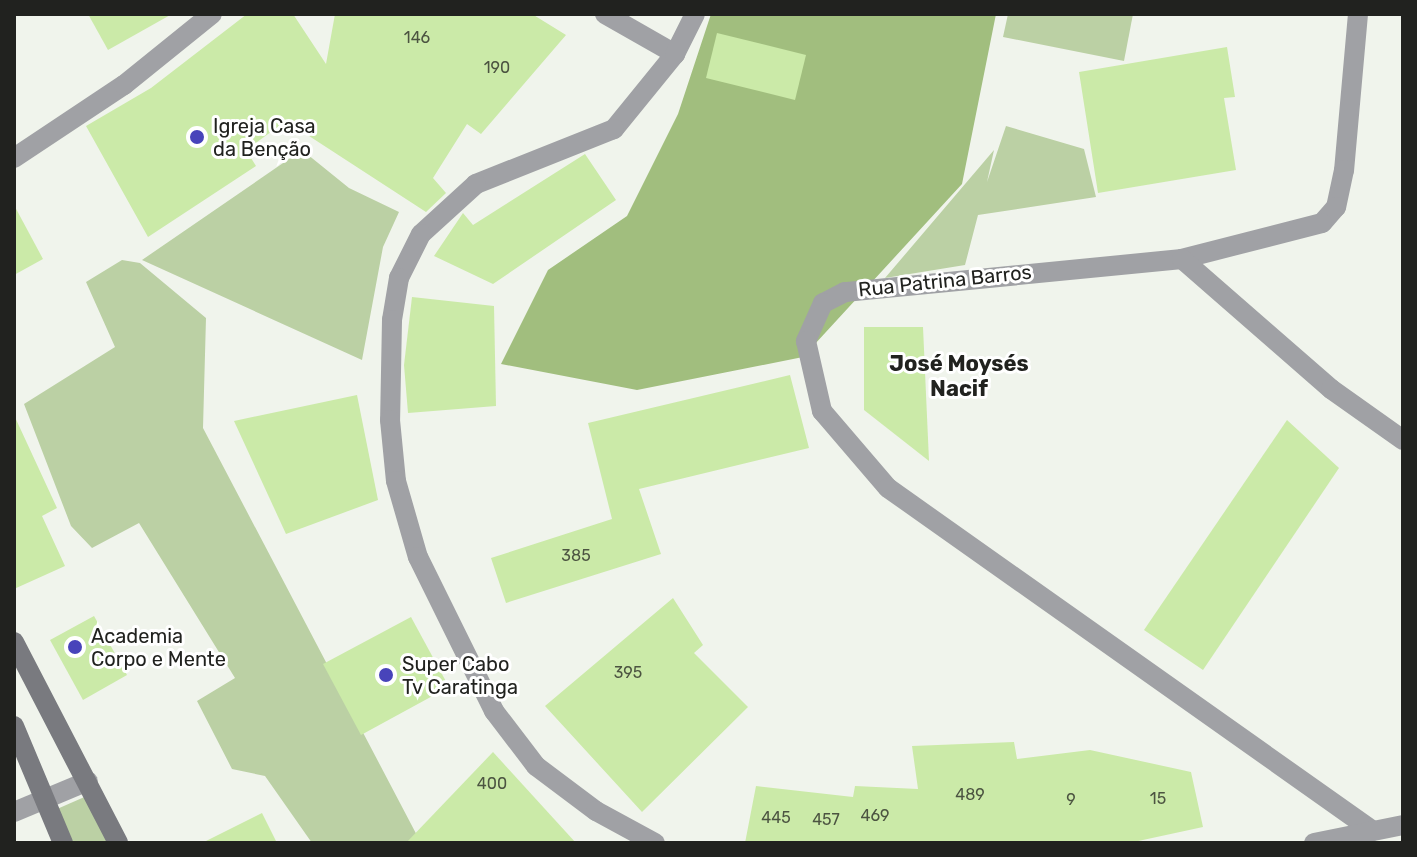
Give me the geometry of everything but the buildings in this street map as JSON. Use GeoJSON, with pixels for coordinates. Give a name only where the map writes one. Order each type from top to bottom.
{"type":"FeatureCollection","features":[{"type":"Feature","properties":{"kind":"main road"},"geometry":{"type":"LineString","coordinates":[[14,642],[118,843]]}},
{"type":"Feature","properties":{"kind":"main road"},"geometry":{"type":"LineString","coordinates":[[14,726],[63,843]]}},
{"type":"Feature","properties":{"kind":"street"},"geometry":{"type":"LineString","coordinates":[[14,158],[124,85],[212,14]]}},
{"type":"Feature","properties":{"kind":"street"},"geometry":{"type":"LineString","coordinates":[[605,14],[675,54]]}},
{"type":"Feature","properties":{"kind":"street"},"geometry":{"type":"LineString","coordinates":[[655,843],[596,811],[536,766],[494,711],[443,618],[396,481],[392,320],[399,278],[421,234],[454,201],[517,164],[614,129],[675,54],[695,14]]}},
{"type":"Feature","properties":{"kind":"street","name":"Rua Patrina Barros"},"geometry":{"type":"LineString","coordinates":[[1358,14],[1336,207],[1292,236],[1182,259],[845,292],[814,316],[806,341],[809,375],[822,411],[888,488],[1373,831]]}},
{"type":"Feature","properties":{"kind":"street"},"geometry":{"type":"LineString","coordinates":[[1182,259],[1331,389],[1403,440]]}},
{"type":"Feature","properties":{"kind":"street"},"geometry":{"type":"LineString","coordinates":[[14,812],[88,781]]}},
{"type":"Feature","properties":{"kind":"street"},"geometry":{"type":"LineString","coordinates":[[1314,843],[1403,825]]}},
{"type":"Feature","properties":{"kind":"green space"},"geometry":{"type":"Polygon","coordinates":[[[711,14],[996,14],[962,184],[803,357],[637,390],[501,364],[548,270],[627,216],[678,114],[711,14]]]}},
{"type":"Feature","properties":{"kind":"green space"},"geometry":{"type":"Polygon","coordinates":[[[1008,14],[1133,14],[1124,61],[1003,37],[1008,14]]]}},
{"type":"Feature","properties":{"kind":"green space"},"geometry":{"type":"Polygon","coordinates":[[[1006,126],[1084,149],[1096,197],[978,215],[965,265],[885,278],[994,150],[987,182],[1006,126]]]}},
{"type":"Feature","properties":{"kind":"green space"},"geometry":{"type":"Polygon","coordinates":[[[302,150],[349,188],[399,212],[383,247],[362,360],[142,260],[302,150]]]}},
{"type":"Feature","properties":{"kind":"green space"},"geometry":{"type":"Polygon","coordinates":[[[122,260],[140,263],[206,318],[203,428],[421,843],[312,843],[265,776],[232,769],[197,701],[235,678],[139,523],[92,548],[71,526],[24,404],[115,347],[86,282],[122,260]]]}},
{"type":"Feature","properties":{"kind":"green space"},"geometry":{"type":"Polygon","coordinates":[[[89,795],[109,843],[71,843],[57,809],[89,795]]]}},
{"type":"Feature","properties":{"kind":"place","name":"Igreja Casa da Benção"},"geometry":{"type":"Point","coordinates":[197,137]}},
{"type":"Feature","properties":{"kind":"place","name":"Academia Corpo e Mente"},"geometry":{"type":"Point","coordinates":[75,647]}},
{"type":"Feature","properties":{"kind":"place","name":"Super Cabo Tv Caratinga"},"geometry":{"type":"Point","coordinates":[386,675]}},
{"type":"Feature","properties":{"kind":"district","name":"José Moysés Nacif"},"geometry":{"type":"Point","coordinates":[959,376]}}]}
